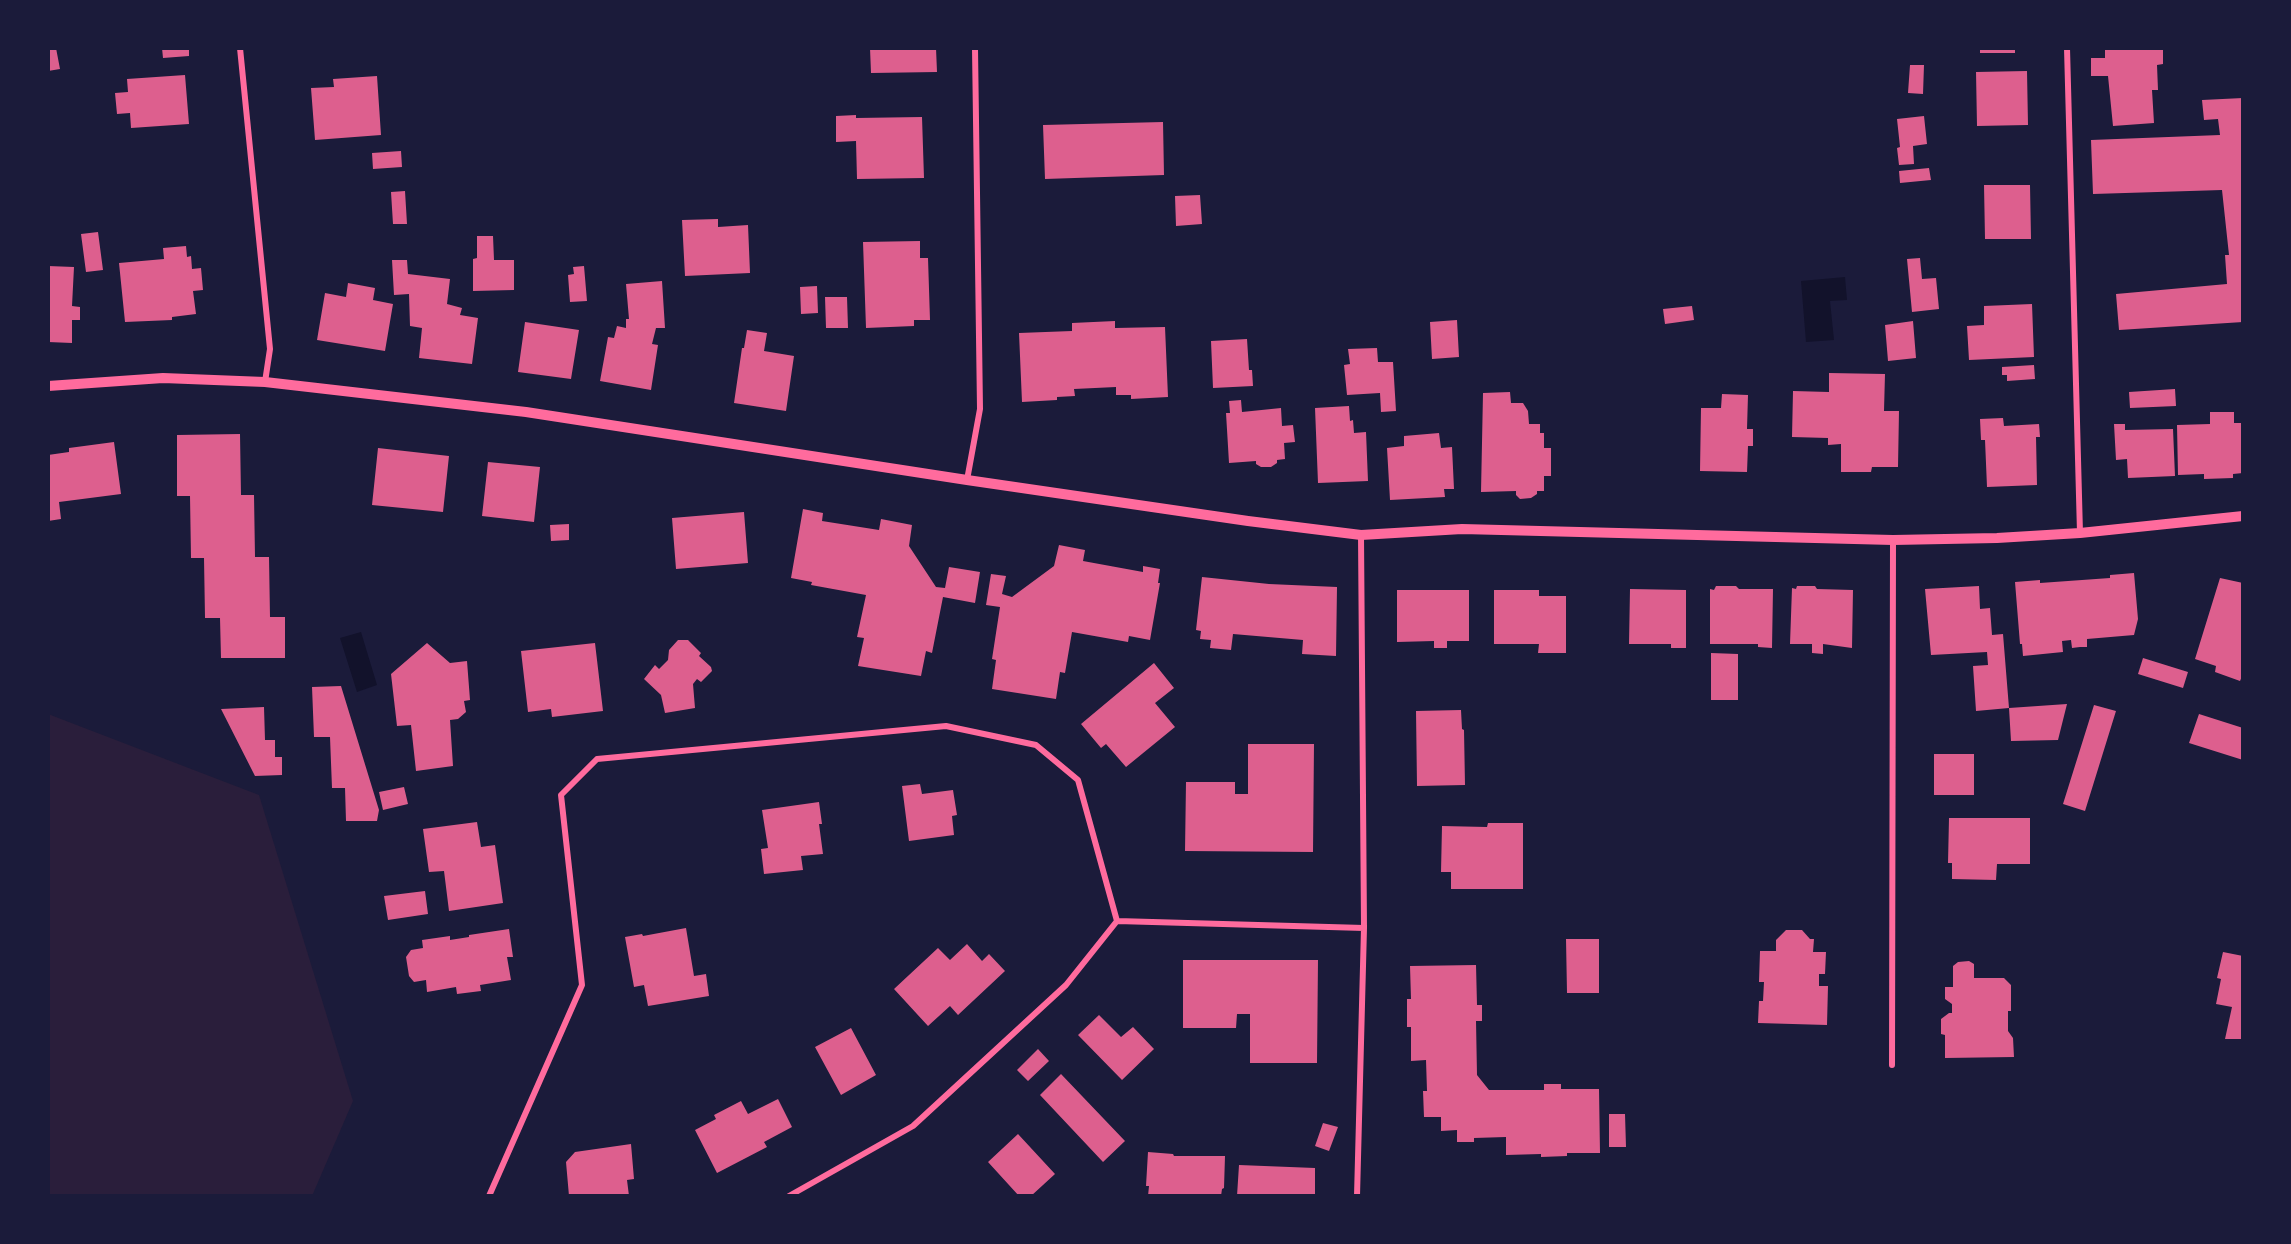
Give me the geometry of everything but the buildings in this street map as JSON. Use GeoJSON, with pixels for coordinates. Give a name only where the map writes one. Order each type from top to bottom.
{"type":"FeatureCollection","features":[{"type":"Feature","properties":{"kind":"street"},"geometry":{"type":"LineString","coordinates":[[240,48],[270,349],[265,382]]}},
{"type":"Feature","properties":{"kind":"street"},"geometry":{"type":"LineString","coordinates":[[967,480],[980,409],[975,48]]}},
{"type":"Feature","properties":{"kind":"street"},"geometry":{"type":"LineString","coordinates":[[2067,48],[2080,533]]}},
{"type":"Feature","properties":{"kind":"street"},"geometry":{"type":"LineString","coordinates":[[48,386],[162,378],[265,382],[526,412],[967,480],[1248,521],[1361,534],[1462,529],[1893,540],[1997,538],[2080,533],[2243,516]]}},
{"type":"Feature","properties":{"kind":"street"},"geometry":{"type":"LineString","coordinates":[[1357,1196],[1364,928],[1361,534]]}},
{"type":"Feature","properties":{"kind":"street"},"geometry":{"type":"LineString","coordinates":[[1892,1065],[1893,540]]}},
{"type":"Feature","properties":{"kind":"street"},"geometry":{"type":"LineString","coordinates":[[489,1196],[582,985],[561,795],[597,759],[946,726],[1036,745],[1078,780],[1117,921]]}},
{"type":"Feature","properties":{"kind":"street"},"geometry":{"type":"LineString","coordinates":[[1117,921],[1364,928]]}},
{"type":"Feature","properties":{"kind":"street"},"geometry":{"type":"LineString","coordinates":[[789,1196],[913,1126],[1066,985],[1117,921]]}},
{"type":"Feature","properties":{"kind":"shaded area"},"geometry":{"type":"Polygon","coordinates":[[[1845,277],[1847,300],[1830,301],[1834,340],[1806,342],[1801,281],[1845,277]]]}},
{"type":"Feature","properties":{"kind":"shaded area"},"geometry":{"type":"Polygon","coordinates":[[[361,632],[377,685],[357,692],[340,638],[361,632]]]}},
{"type":"Feature","properties":{"kind":"shaded area"},"geometry":{"type":"Polygon","coordinates":[[[48,714],[259,795],[353,1101],[312,1196],[48,1196],[48,714]]]}}]}
